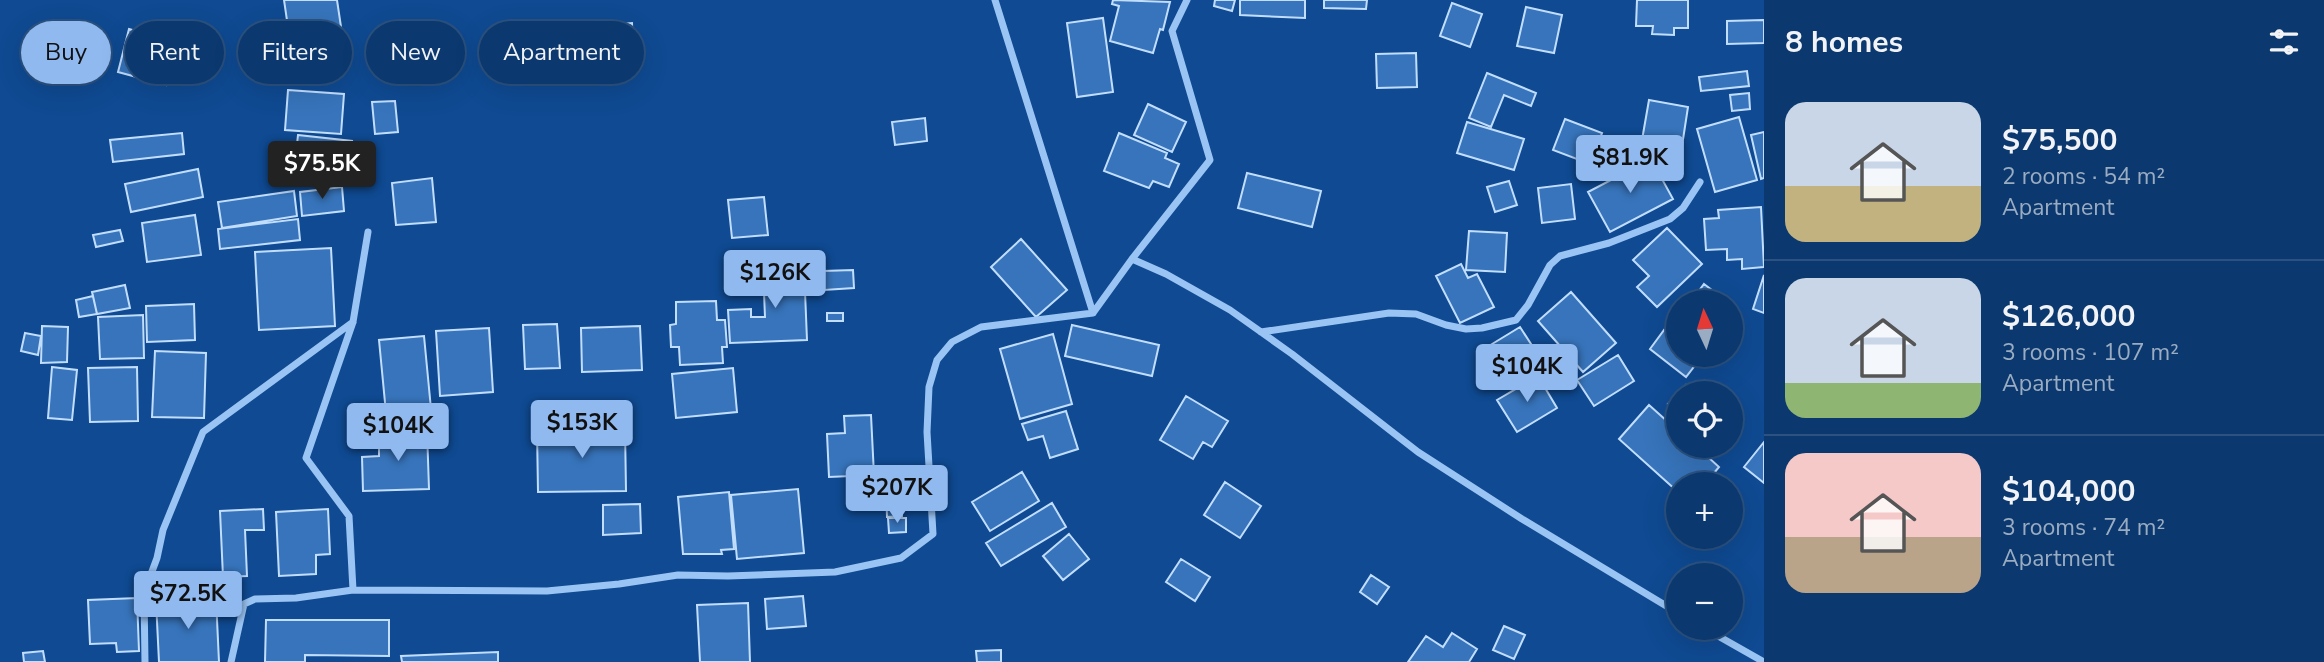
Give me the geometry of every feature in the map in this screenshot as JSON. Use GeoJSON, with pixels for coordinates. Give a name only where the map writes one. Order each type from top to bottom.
{"type":"FeatureCollection","features":[{"type":"Feature","properties":{"kind":"street"},"geometry":{"type":"LineString","coordinates":[[995,0],[1093,313]]}},
{"type":"Feature","properties":{"kind":"street"},"geometry":{"type":"LineString","coordinates":[[231,662],[244,604],[255,599],[296,598],[353,590],[547,591],[678,575],[835,572],[901,558],[933,534],[927,432],[929,387],[937,360],[952,342],[981,327],[1093,313],[1210,160],[1172,31],[1187,0]]}},
{"type":"Feature","properties":{"kind":"street"},"geometry":{"type":"LineString","coordinates":[[1261,332],[1389,313],[1416,314],[1466,329],[1516,320],[1528,305],[1546,271],[1560,256],[1622,238],[1670,219],[1683,208],[1700,182]]}},
{"type":"Feature","properties":{"kind":"street"},"geometry":{"type":"LineString","coordinates":[[353,590],[349,516],[306,458],[353,322],[368,232]]}},
{"type":"Feature","properties":{"kind":"street"},"geometry":{"type":"LineString","coordinates":[[1132,259],[1209,298],[1261,332],[1418,452],[1533,526],[1666,606]]}},
{"type":"Feature","properties":{"kind":"street"},"geometry":{"type":"LineString","coordinates":[[145,662],[144,593],[157,558],[163,530],[203,432],[353,322]]}},
{"type":"Feature","properties":{"kind":"street"},"geometry":{"type":"LineString","coordinates":[[1725,640],[1764,662]]}},
{"type":"Feature","properties":{"kind":"building"},"geometry":{"type":"Polygon","coordinates":[[[284,0],[337,0],[340,21],[287,21],[284,0]]]}},
{"type":"Feature","properties":{"kind":"building"},"geometry":{"type":"Polygon","coordinates":[[[1113,0],[1170,2],[1163,30],[1160,29],[1153,53],[1110,41],[1119,6],[1112,4],[1113,0]]]}},
{"type":"Feature","properties":{"kind":"building"},"geometry":{"type":"Polygon","coordinates":[[[1215,0],[1235,0],[1232,11],[1214,6],[1215,0]]]}},
{"type":"Feature","properties":{"kind":"building"},"geometry":{"type":"Polygon","coordinates":[[[1240,0],[1305,0],[1305,18],[1240,15],[1240,0]]]}},
{"type":"Feature","properties":{"kind":"building"},"geometry":{"type":"Polygon","coordinates":[[[1324,0],[1367,0],[1366,9],[1324,8],[1324,0]]]}},
{"type":"Feature","properties":{"kind":"building"},"geometry":{"type":"Polygon","coordinates":[[[1637,0],[1688,0],[1688,28],[1674,28],[1674,35],[1652,34],[1653,26],[1636,26],[1637,0]]]}},
{"type":"Feature","properties":{"kind":"building"},"geometry":{"type":"Polygon","coordinates":[[[1452,3],[1482,14],[1470,47],[1440,36],[1452,3]]]}},
{"type":"Feature","properties":{"kind":"building"},"geometry":{"type":"Polygon","coordinates":[[[1526,7],[1562,15],[1554,53],[1517,46],[1526,7]]]}},
{"type":"Feature","properties":{"kind":"building"},"geometry":{"type":"Polygon","coordinates":[[[1103,18],[1113,92],[1077,97],[1067,23],[1103,18]]]}},
{"type":"Feature","properties":{"kind":"building"},"geometry":{"type":"Polygon","coordinates":[[[1764,20],[1764,43],[1727,44],[1727,21],[1764,20]]]}},
{"type":"Feature","properties":{"kind":"building"},"geometry":{"type":"Polygon","coordinates":[[[125,45],[125,74],[118,72],[125,45]]]}},
{"type":"Feature","properties":{"kind":"building"},"geometry":{"type":"Polygon","coordinates":[[[1416,53],[1417,87],[1377,88],[1376,54],[1416,53]]]}},
{"type":"Feature","properties":{"kind":"building"},"geometry":{"type":"Polygon","coordinates":[[[1747,71],[1749,86],[1701,91],[1699,77],[1747,71]]]}},
{"type":"Feature","properties":{"kind":"building"},"geometry":{"type":"Polygon","coordinates":[[[1487,73],[1536,93],[1531,106],[1504,95],[1491,127],[1469,118],[1487,73]]]}},
{"type":"Feature","properties":{"kind":"building"},"geometry":{"type":"Polygon","coordinates":[[[288,90],[344,94],[341,134],[285,130],[288,90]]]}},
{"type":"Feature","properties":{"kind":"building"},"geometry":{"type":"Polygon","coordinates":[[[1749,93],[1750,109],[1732,111],[1730,95],[1749,93]]]}},
{"type":"Feature","properties":{"kind":"building"},"geometry":{"type":"Polygon","coordinates":[[[1649,100],[1688,107],[1682,146],[1642,140],[1649,100]]]}},
{"type":"Feature","properties":{"kind":"building"},"geometry":{"type":"Polygon","coordinates":[[[395,101],[398,132],[375,134],[372,102],[395,101]]]}},
{"type":"Feature","properties":{"kind":"building"},"geometry":{"type":"Polygon","coordinates":[[[1148,104],[1186,122],[1172,152],[1134,135],[1148,104]]]}},
{"type":"Feature","properties":{"kind":"building"},"geometry":{"type":"Polygon","coordinates":[[[1739,117],[1757,180],[1715,192],[1697,129],[1739,117]]]}},
{"type":"Feature","properties":{"kind":"building"},"geometry":{"type":"Polygon","coordinates":[[[925,118],[927,141],[895,145],[892,122],[925,118]]]}},
{"type":"Feature","properties":{"kind":"building"},"geometry":{"type":"Polygon","coordinates":[[[1565,119],[1602,133],[1590,164],[1553,150],[1565,119]]]}},
{"type":"Feature","properties":{"kind":"building"},"geometry":{"type":"Polygon","coordinates":[[[1467,122],[1524,139],[1514,170],[1457,153],[1467,122]]]}},
{"type":"Feature","properties":{"kind":"building"},"geometry":{"type":"Polygon","coordinates":[[[1764,132],[1764,178],[1761,179],[1751,135],[1764,132]]]}},
{"type":"Feature","properties":{"kind":"building"},"geometry":{"type":"Polygon","coordinates":[[[182,133],[184,154],[113,162],[110,140],[182,133]]]}},
{"type":"Feature","properties":{"kind":"building"},"geometry":{"type":"Polygon","coordinates":[[[1119,133],[1167,153],[1165,158],[1179,164],[1169,187],[1153,181],[1149,188],[1104,171],[1119,133]]]}},
{"type":"Feature","properties":{"kind":"building"},"geometry":{"type":"Polygon","coordinates":[[[298,135],[352,141],[348,177],[294,171],[298,135]]]}},
{"type":"Feature","properties":{"kind":"building"},"geometry":{"type":"Polygon","coordinates":[[[1651,159],[1673,199],[1610,232],[1588,192],[1651,159]]]}},
{"type":"Feature","properties":{"kind":"building"},"geometry":{"type":"Polygon","coordinates":[[[198,169],[203,197],[131,212],[125,184],[198,169]]]}},
{"type":"Feature","properties":{"kind":"building"},"geometry":{"type":"Polygon","coordinates":[[[1247,173],[1321,191],[1312,227],[1238,208],[1247,173]]]}},
{"type":"Feature","properties":{"kind":"building"},"geometry":{"type":"Polygon","coordinates":[[[432,178],[436,222],[396,225],[392,183],[432,178]]]}},
{"type":"Feature","properties":{"kind":"building"},"geometry":{"type":"Polygon","coordinates":[[[1509,181],[1517,205],[1495,212],[1487,187],[1509,181]]]}},
{"type":"Feature","properties":{"kind":"building"},"geometry":{"type":"Polygon","coordinates":[[[1571,184],[1575,219],[1542,223],[1538,188],[1571,184]]]}},
{"type":"Feature","properties":{"kind":"building"},"geometry":{"type":"Polygon","coordinates":[[[342,187],[344,211],[302,216],[300,192],[342,187]]]}},
{"type":"Feature","properties":{"kind":"building"},"geometry":{"type":"Polygon","coordinates":[[[294,191],[297,216],[222,228],[218,202],[294,191]]]}},
{"type":"Feature","properties":{"kind":"building"},"geometry":{"type":"Polygon","coordinates":[[[764,197],[768,235],[732,238],[728,200],[764,197]]]}},
{"type":"Feature","properties":{"kind":"building"},"geometry":{"type":"Polygon","coordinates":[[[1761,207],[1764,267],[1742,269],[1742,259],[1727,260],[1727,249],[1706,250],[1704,219],[1719,218],[1718,210],[1761,207]]]}},
{"type":"Feature","properties":{"kind":"building"},"geometry":{"type":"Polygon","coordinates":[[[195,215],[201,255],[147,262],[142,223],[195,215]]]}},
{"type":"Feature","properties":{"kind":"building"},"geometry":{"type":"Polygon","coordinates":[[[298,219],[300,240],[220,249],[218,229],[298,219]]]}},
{"type":"Feature","properties":{"kind":"building"},"geometry":{"type":"Polygon","coordinates":[[[1667,228],[1702,264],[1675,290],[1666,290],[1666,298],[1657,307],[1637,287],[1649,276],[1633,260],[1667,228]]]}},
{"type":"Feature","properties":{"kind":"building"},"geometry":{"type":"Polygon","coordinates":[[[120,230],[123,241],[96,247],[93,235],[120,230]]]}},
{"type":"Feature","properties":{"kind":"building"},"geometry":{"type":"Polygon","coordinates":[[[1469,231],[1507,233],[1505,272],[1466,270],[1469,231]]]}},
{"type":"Feature","properties":{"kind":"building"},"geometry":{"type":"Polygon","coordinates":[[[1021,239],[1067,290],[1036,317],[991,267],[1021,239]]]}},
{"type":"Feature","properties":{"kind":"building"},"geometry":{"type":"Polygon","coordinates":[[[331,248],[335,326],[259,330],[255,252],[331,248]]]}},
{"type":"Feature","properties":{"kind":"building"},"geometry":{"type":"Polygon","coordinates":[[[1461,264],[1468,278],[1477,274],[1494,307],[1460,323],[1436,276],[1461,264]]]}},
{"type":"Feature","properties":{"kind":"building"},"geometry":{"type":"Polygon","coordinates":[[[804,267],[807,340],[730,343],[728,310],[751,309],[751,317],[765,317],[763,268],[804,267]]]}},
{"type":"Feature","properties":{"kind":"building"},"geometry":{"type":"Polygon","coordinates":[[[853,270],[854,288],[824,290],[823,271],[853,270]]]}},
{"type":"Feature","properties":{"kind":"building"},"geometry":{"type":"Polygon","coordinates":[[[1764,275],[1764,313],[1753,309],[1764,275]]]}},
{"type":"Feature","properties":{"kind":"building"},"geometry":{"type":"Polygon","coordinates":[[[1704,284],[1712,290],[1700,290],[1704,284]]]}},
{"type":"Feature","properties":{"kind":"building"},"geometry":{"type":"Polygon","coordinates":[[[125,285],[130,308],[97,314],[92,292],[125,285]]]}},
{"type":"Feature","properties":{"kind":"building"},"geometry":{"type":"Polygon","coordinates":[[[1571,292],[1616,343],[1583,372],[1538,321],[1571,292]]]}},
{"type":"Feature","properties":{"kind":"building"},"geometry":{"type":"Polygon","coordinates":[[[93,296],[97,314],[79,317],[76,300],[93,296]]]}},
{"type":"Feature","properties":{"kind":"building"},"geometry":{"type":"Polygon","coordinates":[[[716,301],[717,320],[725,320],[727,347],[722,347],[723,363],[680,365],[679,347],[671,347],[670,325],[676,324],[676,302],[716,301]]]}},
{"type":"Feature","properties":{"kind":"building"},"geometry":{"type":"Polygon","coordinates":[[[194,304],[195,340],[147,342],[146,306],[194,304]]]}},
{"type":"Feature","properties":{"kind":"building"},"geometry":{"type":"Polygon","coordinates":[[[827,313],[843,313],[843,321],[827,321],[827,313]]]}},
{"type":"Feature","properties":{"kind":"building"},"geometry":{"type":"Polygon","coordinates":[[[143,315],[144,358],[100,359],[98,317],[143,315]]]}},
{"type":"Feature","properties":{"kind":"building"},"geometry":{"type":"Polygon","coordinates":[[[557,324],[560,368],[525,369],[523,325],[557,324]]]}},
{"type":"Feature","properties":{"kind":"building"},"geometry":{"type":"Polygon","coordinates":[[[1072,325],[1159,345],[1152,376],[1065,356],[1072,325]]]}},
{"type":"Feature","properties":{"kind":"building"},"geometry":{"type":"Polygon","coordinates":[[[42,326],[68,327],[67,362],[41,363],[42,326]]]}},
{"type":"Feature","properties":{"kind":"building"},"geometry":{"type":"Polygon","coordinates":[[[640,326],[642,370],[582,372],[581,328],[640,326]]]}},
{"type":"Feature","properties":{"kind":"building"},"geometry":{"type":"Polygon","coordinates":[[[1520,327],[1540,358],[1499,383],[1479,352],[1520,327]]]}},
{"type":"Feature","properties":{"kind":"building"},"geometry":{"type":"Polygon","coordinates":[[[1666,327],[1666,361],[1650,349],[1666,327]]]}},
{"type":"Feature","properties":{"kind":"building"},"geometry":{"type":"Polygon","coordinates":[[[489,328],[493,392],[440,396],[436,331],[489,328]]]}},
{"type":"Feature","properties":{"kind":"building"},"geometry":{"type":"Polygon","coordinates":[[[25,333],[41,336],[38,355],[21,351],[25,333]]]}},
{"type":"Feature","properties":{"kind":"building"},"geometry":{"type":"Polygon","coordinates":[[[1053,334],[1072,404],[1020,419],[1000,349],[1053,334]]]}},
{"type":"Feature","properties":{"kind":"building"},"geometry":{"type":"Polygon","coordinates":[[[424,336],[431,409],[386,413],[379,340],[424,336]]]}},
{"type":"Feature","properties":{"kind":"building"},"geometry":{"type":"Polygon","coordinates":[[[155,351],[206,353],[204,418],[152,417],[155,351]]]}},
{"type":"Feature","properties":{"kind":"building"},"geometry":{"type":"Polygon","coordinates":[[[1618,355],[1634,381],[1594,406],[1577,380],[1618,355]]]}},
{"type":"Feature","properties":{"kind":"building"},"geometry":{"type":"Polygon","coordinates":[[[52,367],[77,370],[72,420],[48,418],[52,367]]]}},
{"type":"Feature","properties":{"kind":"building"},"geometry":{"type":"Polygon","coordinates":[[[137,367],[138,421],[90,422],[88,368],[137,367]]]}},
{"type":"Feature","properties":{"kind":"building"},"geometry":{"type":"Polygon","coordinates":[[[733,368],[737,412],[676,418],[672,374],[733,368]]]}},
{"type":"Feature","properties":{"kind":"building"},"geometry":{"type":"Polygon","coordinates":[[[1674,368],[1693,368],[1686,377],[1674,368]]]}},
{"type":"Feature","properties":{"kind":"building"},"geometry":{"type":"Polygon","coordinates":[[[1538,376],[1557,408],[1517,432],[1497,400],[1538,376]]]}},
{"type":"Feature","properties":{"kind":"building"},"geometry":{"type":"Polygon","coordinates":[[[1186,396],[1228,421],[1212,447],[1203,442],[1193,459],[1160,440],[1186,396]]]}},
{"type":"Feature","properties":{"kind":"building"},"geometry":{"type":"Polygon","coordinates":[[[1649,405],[1666,420],[1666,458],[1709,458],[1719,467],[1715,472],[1666,472],[1666,481],[1619,439],[1649,405]]]}},
{"type":"Feature","properties":{"kind":"building"},"geometry":{"type":"Polygon","coordinates":[[[1066,411],[1078,449],[1050,458],[1043,436],[1028,440],[1022,424],[1066,411]]]}},
{"type":"Feature","properties":{"kind":"building"},"geometry":{"type":"Polygon","coordinates":[[[871,415],[874,475],[829,477],[827,434],[845,433],[844,416],[871,415]]]}},
{"type":"Feature","properties":{"kind":"building"},"geometry":{"type":"Polygon","coordinates":[[[625,428],[626,491],[538,492],[537,430],[625,428]]]}},
{"type":"Feature","properties":{"kind":"building"},"geometry":{"type":"Polygon","coordinates":[[[427,430],[429,489],[363,491],[362,457],[379,456],[379,432],[427,430]]]}},
{"type":"Feature","properties":{"kind":"building"},"geometry":{"type":"Polygon","coordinates":[[[1764,442],[1764,483],[1744,467],[1764,442]]]}},
{"type":"Feature","properties":{"kind":"building"},"geometry":{"type":"Polygon","coordinates":[[[1022,472],[1039,501],[990,531],[972,502],[1022,472]]]}},
{"type":"Feature","properties":{"kind":"building"},"geometry":{"type":"Polygon","coordinates":[[[1225,482],[1261,506],[1240,538],[1204,515],[1225,482]]]}},
{"type":"Feature","properties":{"kind":"building"},"geometry":{"type":"Polygon","coordinates":[[[886,488],[901,488],[902,516],[887,517],[886,488]]]}},
{"type":"Feature","properties":{"kind":"building"},"geometry":{"type":"Polygon","coordinates":[[[798,489],[804,553],[737,559],[731,495],[798,489]]]}},
{"type":"Feature","properties":{"kind":"building"},"geometry":{"type":"Polygon","coordinates":[[[729,492],[734,549],[721,550],[722,554],[683,554],[678,497],[729,492]]]}},
{"type":"Feature","properties":{"kind":"building"},"geometry":{"type":"Polygon","coordinates":[[[1052,503],[1066,527],[1001,566],[986,543],[1052,503]]]}},
{"type":"Feature","properties":{"kind":"building"},"geometry":{"type":"Polygon","coordinates":[[[640,504],[641,533],[603,535],[603,505],[640,504]]]}},
{"type":"Feature","properties":{"kind":"building"},"geometry":{"type":"Polygon","coordinates":[[[263,509],[264,530],[245,530],[247,576],[223,577],[220,511],[263,509]]]}},
{"type":"Feature","properties":{"kind":"building"},"geometry":{"type":"Polygon","coordinates":[[[328,509],[330,554],[316,555],[316,574],[279,576],[276,512],[328,509]]]}},
{"type":"Feature","properties":{"kind":"building"},"geometry":{"type":"Polygon","coordinates":[[[888,518],[906,518],[906,532],[889,533],[888,518]]]}},
{"type":"Feature","properties":{"kind":"building"},"geometry":{"type":"Polygon","coordinates":[[[1069,534],[1089,559],[1063,580],[1043,556],[1069,534]]]}},
{"type":"Feature","properties":{"kind":"building"},"geometry":{"type":"Polygon","coordinates":[[[1181,559],[1210,577],[1195,601],[1166,582],[1181,559]]]}},
{"type":"Feature","properties":{"kind":"building"},"geometry":{"type":"Polygon","coordinates":[[[1371,575],[1389,587],[1377,604],[1360,592],[1371,575]]]}},
{"type":"Feature","properties":{"kind":"building"},"geometry":{"type":"Polygon","coordinates":[[[803,596],[806,626],[767,629],[765,599],[803,596]]]}},
{"type":"Feature","properties":{"kind":"building"},"geometry":{"type":"Polygon","coordinates":[[[137,598],[139,651],[117,652],[116,643],[90,644],[88,600],[137,598]]]}},
{"type":"Feature","properties":{"kind":"building"},"geometry":{"type":"Polygon","coordinates":[[[216,598],[219,662],[159,662],[156,601],[216,598]]]}},
{"type":"Feature","properties":{"kind":"building"},"geometry":{"type":"Polygon","coordinates":[[[748,603],[750,662],[700,662],[697,605],[748,603]]]}},
{"type":"Feature","properties":{"kind":"building"},"geometry":{"type":"Polygon","coordinates":[[[266,620],[389,620],[389,656],[305,655],[305,662],[265,662],[266,620]]]}},
{"type":"Feature","properties":{"kind":"building"},"geometry":{"type":"Polygon","coordinates":[[[1504,626],[1525,635],[1514,659],[1493,650],[1504,626]]]}},
{"type":"Feature","properties":{"kind":"building"},"geometry":{"type":"Polygon","coordinates":[[[1452,633],[1477,649],[1469,662],[1408,662],[1426,636],[1443,647],[1452,633]]]}},
{"type":"Feature","properties":{"kind":"building"},"geometry":{"type":"Polygon","coordinates":[[[1001,650],[1001,662],[977,662],[976,651],[1001,650]]]}},
{"type":"Feature","properties":{"kind":"building"},"geometry":{"type":"Polygon","coordinates":[[[43,651],[45,662],[24,662],[23,653],[43,651]]]}},
{"type":"Feature","properties":{"kind":"building"},"geometry":{"type":"Polygon","coordinates":[[[498,652],[498,662],[402,662],[401,656],[498,652]]]}}]}
